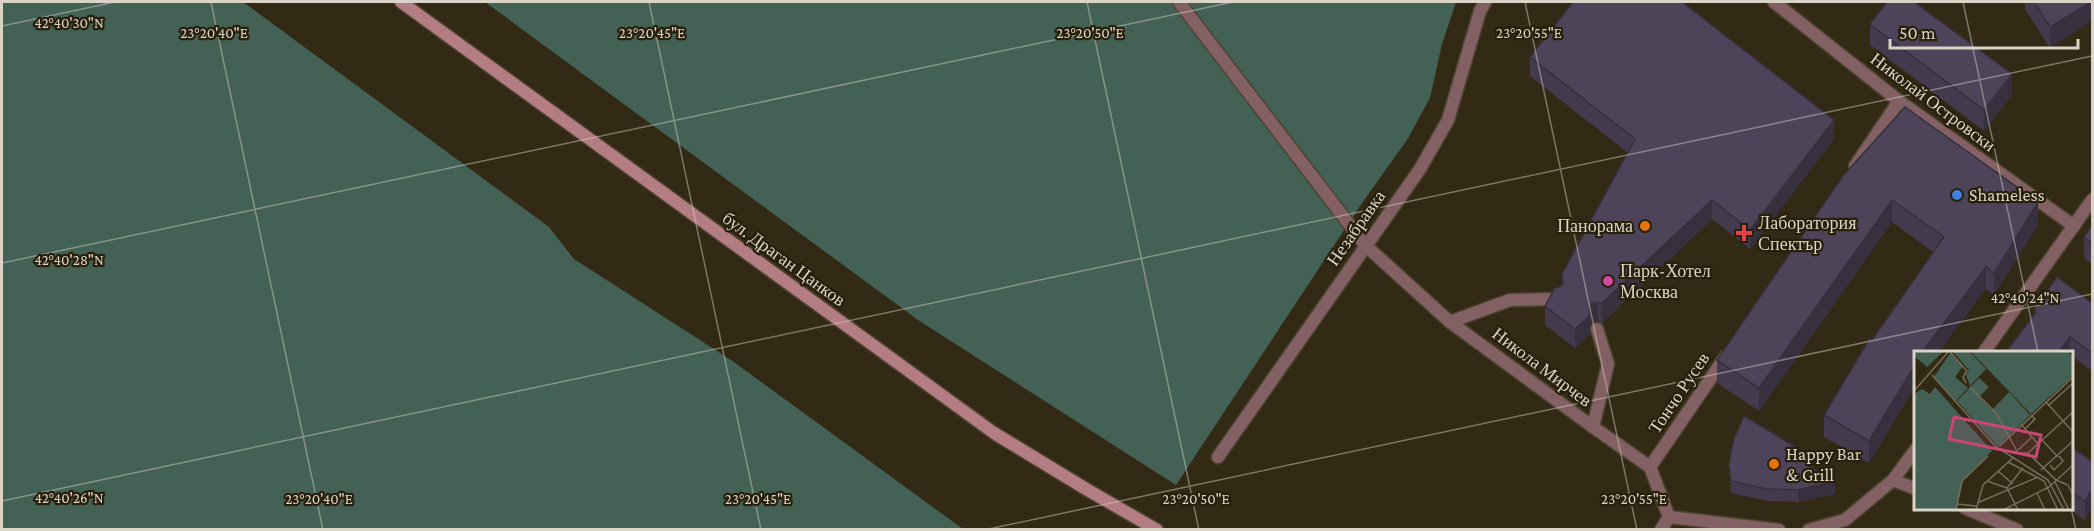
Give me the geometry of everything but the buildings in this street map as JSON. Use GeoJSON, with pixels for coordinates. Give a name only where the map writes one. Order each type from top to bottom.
{"type":"FeatureCollection","features":[{"type":"Feature","properties":{"kind":"main road","name":"бул. Драган Цанков"},"geometry":{"type":"LineString","coordinates":[[401,2],[994,433],[1157,530]]}},
{"type":"Feature","properties":{"kind":"street","name":"Никола Мирчев"},"geometry":{"type":"LineString","coordinates":[[1179,2],[1365,245],[1450,322],[1593,428],[1650,467]]}},
{"type":"Feature","properties":{"kind":"street","name":"Незабравка"},"geometry":{"type":"LineString","coordinates":[[1218,457],[1420,169],[1448,120],[1480,11],[1485,2]]}},
{"type":"Feature","properties":{"kind":"street","name":"Николай Островски"},"geometry":{"type":"LineString","coordinates":[[1774,2],[1899,101],[2074,226]]}},
{"type":"Feature","properties":{"kind":"street"},"geometry":{"type":"LineString","coordinates":[[1846,179],[1899,101]]}},
{"type":"Feature","properties":{"kind":"street"},"geometry":{"type":"LineString","coordinates":[[1985,351],[2092,200]]}},
{"type":"Feature","properties":{"kind":"street"},"geometry":{"type":"LineString","coordinates":[[1450,322],[1509,300],[1556,299]]}},
{"type":"Feature","properties":{"kind":"street"},"geometry":{"type":"LineString","coordinates":[[1593,428],[1608,364],[1597,329]]}},
{"type":"Feature","properties":{"kind":"street","name":"Тончо Русев"},"geometry":{"type":"LineString","coordinates":[[1650,467],[1734,344]]}},
{"type":"Feature","properties":{"kind":"street"},"geometry":{"type":"LineString","coordinates":[[1809,530],[1842,525],[1893,480],[1914,452]]}},
{"type":"Feature","properties":{"kind":"street"},"geometry":{"type":"LineString","coordinates":[[1650,467],[1670,517]]}},
{"type":"Feature","properties":{"kind":"street"},"geometry":{"type":"LineString","coordinates":[[1893,480],[1914,488]]}},
{"type":"Feature","properties":{"kind":"street"},"geometry":{"type":"LineString","coordinates":[[1970,510],[2017,530]]}},
{"type":"Feature","properties":{"kind":"street"},"geometry":{"type":"LineString","coordinates":[[1660,530],[1670,517]]}},
{"type":"Feature","properties":{"kind":"street"},"geometry":{"type":"LineString","coordinates":[[1670,517],[1779,530]]}},
{"type":"Feature","properties":{"kind":"green space"},"geometry":{"type":"Polygon","coordinates":[[[2,2],[243,2],[549,227],[574,259],[731,360],[963,529],[2,529],[2,2]]]}},
{"type":"Feature","properties":{"kind":"green space"},"geometry":{"type":"Polygon","coordinates":[[[485,2],[1456,2],[1442,44],[1430,98],[1407,140],[1362,203],[1176,485],[918,320],[485,2]]]}},
{"type":"Feature","properties":{"kind":"place","name":"Shameless"},"geometry":{"type":"Point","coordinates":[1957,195]}},
{"type":"Feature","properties":{"kind":"place","name":"Панорама"},"geometry":{"type":"Point","coordinates":[1645,226]}},
{"type":"Feature","properties":{"kind":"place","name":"Лаборатория Спектър"},"geometry":{"type":"Point","coordinates":[1744,233]}},
{"type":"Feature","properties":{"kind":"place","name":"Парк-Хотел Москва"},"geometry":{"type":"Point","coordinates":[1608,281]}},
{"type":"Feature","properties":{"kind":"place","name":"Happy Bar & Grill"},"geometry":{"type":"Point","coordinates":[1774,464]}}]}
